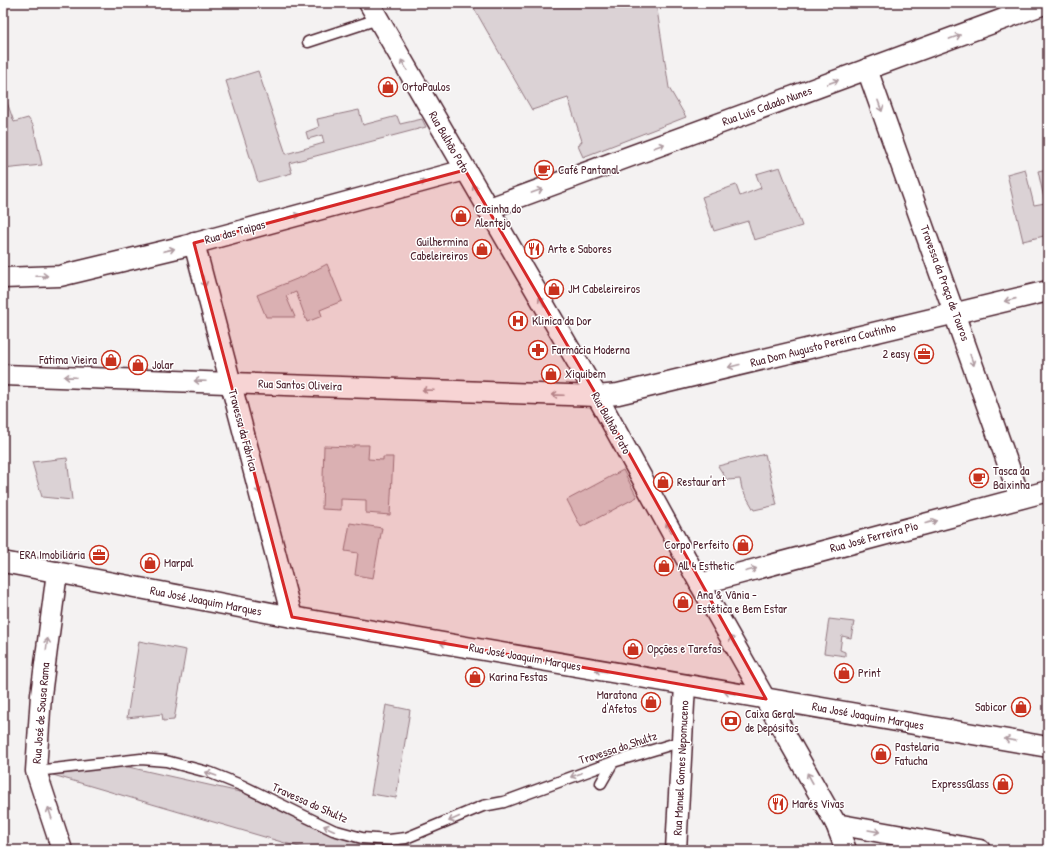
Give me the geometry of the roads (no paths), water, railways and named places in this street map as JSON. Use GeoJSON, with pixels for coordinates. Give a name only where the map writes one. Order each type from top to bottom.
{"type":"FeatureCollection","features":[{"type":"Feature","properties":{"kind":"street","name":"Rua Luís Calado Nunes"},"geometry":{"type":"LineString","coordinates":[[487,209],[1047,3]]}},
{"type":"Feature","properties":{"kind":"street","name":"Rua Bulhão Pato"},"geometry":{"type":"LineString","coordinates":[[373,11],[597,396],[700,584],[836,824],[846,850]]}},
{"type":"Feature","properties":{"kind":"street","name":"Travessa da Praça de Touros"},"geometry":{"type":"LineString","coordinates":[[867,69],[956,313],[1020,498]]}},
{"type":"Feature","properties":{"kind":"street","name":"Rua das Taipas"},"geometry":{"type":"LineString","coordinates":[[3,278],[60,276],[194,243],[465,170]]}},
{"type":"Feature","properties":{"kind":"street","name":"Travessa da Fábrica"},"geometry":{"type":"LineString","coordinates":[[194,243],[292,617]]}},
{"type":"Feature","properties":{"kind":"street","name":"Rua Dom Augusto Pereira Coutinho"},"geometry":{"type":"LineString","coordinates":[[597,396],[618,394],[1048,291]]}},
{"type":"Feature","properties":{"kind":"street","name":"Rua Santos Oliveira"},"geometry":{"type":"LineString","coordinates":[[3,375],[597,396]]}},
{"type":"Feature","properties":{"kind":"street","name":"Rua José Ferreira Pio"},"geometry":{"type":"LineString","coordinates":[[700,584],[1048,491]]}},
{"type":"Feature","properties":{"kind":"street","name":"Rua José Joaquim Marques"},"geometry":{"type":"LineString","coordinates":[[3,562],[292,617],[1048,747]]}},
{"type":"Feature","properties":{"kind":"street","name":"Rua José de Sousa Rama"},"geometry":{"type":"LineString","coordinates":[[57,572],[41,695],[36,771],[62,850]]}},
{"type":"Feature","properties":{"kind":"street","name":"Rua Manuel Gomes Nepomuceno"},"geometry":{"type":"LineString","coordinates":[[676,850],[685,685]]}},
{"type":"Feature","properties":{"kind":"street"},"geometry":{"type":"LineString","coordinates":[[836,824],[980,850]]}},
{"type":"Feature","properties":{"kind":"lane"},"geometry":{"type":"LineString","coordinates":[[308,42],[373,11]]}},
{"type":"Feature","properties":{"kind":"lane","name":"Travessa do Shultz"},"geometry":{"type":"LineString","coordinates":[[36,771],[141,759],[166,761],[211,773],[242,786],[332,830],[362,838],[390,840],[406,838],[483,806],[504,802],[613,762],[683,741]]}},
{"type":"Feature","properties":{"kind":"lane"},"geometry":{"type":"LineString","coordinates":[[601,783],[613,762]]}},
{"type":"Feature","properties":{"kind":"place","name":"OrtoPaulos"},"geometry":{"type":"Point","coordinates":[388,87]}},
{"type":"Feature","properties":{"kind":"place","name":"Café Pantanal"},"geometry":{"type":"Point","coordinates":[544,170]}},
{"type":"Feature","properties":{"kind":"place","name":"Casinha do Alentejo"},"geometry":{"type":"Point","coordinates":[461,216]}},
{"type":"Feature","properties":{"kind":"place","name":"Guilhermina Cabeleireiros"},"geometry":{"type":"Point","coordinates":[482,249]}},
{"type":"Feature","properties":{"kind":"place","name":"Arte e Sabores"},"geometry":{"type":"Point","coordinates":[534,249]}},
{"type":"Feature","properties":{"kind":"place","name":"JM Cabeleireiros"},"geometry":{"type":"Point","coordinates":[554,289]}},
{"type":"Feature","properties":{"kind":"place","name":"Klinica da Dor"},"geometry":{"type":"Point","coordinates":[518,321]}},
{"type":"Feature","properties":{"kind":"place","name":"Farmácia Moderna"},"geometry":{"type":"Point","coordinates":[538,350]}},
{"type":"Feature","properties":{"kind":"place","name":"2 easy"},"geometry":{"type":"Point","coordinates":[924,354]}},
{"type":"Feature","properties":{"kind":"place","name":"Fátima Vieira"},"geometry":{"type":"Point","coordinates":[111,360]}},
{"type":"Feature","properties":{"kind":"place","name":"Jolar"},"geometry":{"type":"Point","coordinates":[138,365]}},
{"type":"Feature","properties":{"kind":"place","name":"Xiquibem"},"geometry":{"type":"Point","coordinates":[551,374]}},
{"type":"Feature","properties":{"kind":"place","name":"Tasca da Baixinha"},"geometry":{"type":"Point","coordinates":[979,478]}},
{"type":"Feature","properties":{"kind":"place","name":"Restaur'art"},"geometry":{"type":"Point","coordinates":[663,482]}},
{"type":"Feature","properties":{"kind":"place","name":"Corpo Perfeito"},"geometry":{"type":"Point","coordinates":[743,545]}},
{"type":"Feature","properties":{"kind":"place","name":"ERA Imobiliária"},"geometry":{"type":"Point","coordinates":[99,555]}},
{"type":"Feature","properties":{"kind":"place","name":"Marpal"},"geometry":{"type":"Point","coordinates":[150,563]}},
{"type":"Feature","properties":{"kind":"place","name":"All 4 Esthetic"},"geometry":{"type":"Point","coordinates":[664,566]}},
{"type":"Feature","properties":{"kind":"place","name":"Ana & Vânia - Estética e Bem Estar"},"geometry":{"type":"Point","coordinates":[683,602]}},
{"type":"Feature","properties":{"kind":"place","name":"Opções e Tarefas"},"geometry":{"type":"Point","coordinates":[633,649]}},
{"type":"Feature","properties":{"kind":"place","name":"Print"},"geometry":{"type":"Point","coordinates":[844,673]}},
{"type":"Feature","properties":{"kind":"place","name":"Karina Festas"},"geometry":{"type":"Point","coordinates":[475,677]}},
{"type":"Feature","properties":{"kind":"place","name":"Maratona d'Afetos"},"geometry":{"type":"Point","coordinates":[651,702]}},
{"type":"Feature","properties":{"kind":"place","name":"Sabicor"},"geometry":{"type":"Point","coordinates":[1021,707]}},
{"type":"Feature","properties":{"kind":"place","name":"Caixa Geral de Depósitos"},"geometry":{"type":"Point","coordinates":[731,721]}},
{"type":"Feature","properties":{"kind":"place","name":"Pastelaria Fatucha"},"geometry":{"type":"Point","coordinates":[881,754]}},
{"type":"Feature","properties":{"kind":"place","name":"ExpressGlass"},"geometry":{"type":"Point","coordinates":[1003,784]}},
{"type":"Feature","properties":{"kind":"place","name":"Marés Vivas"},"geometry":{"type":"Point","coordinates":[778,804]}}]}
